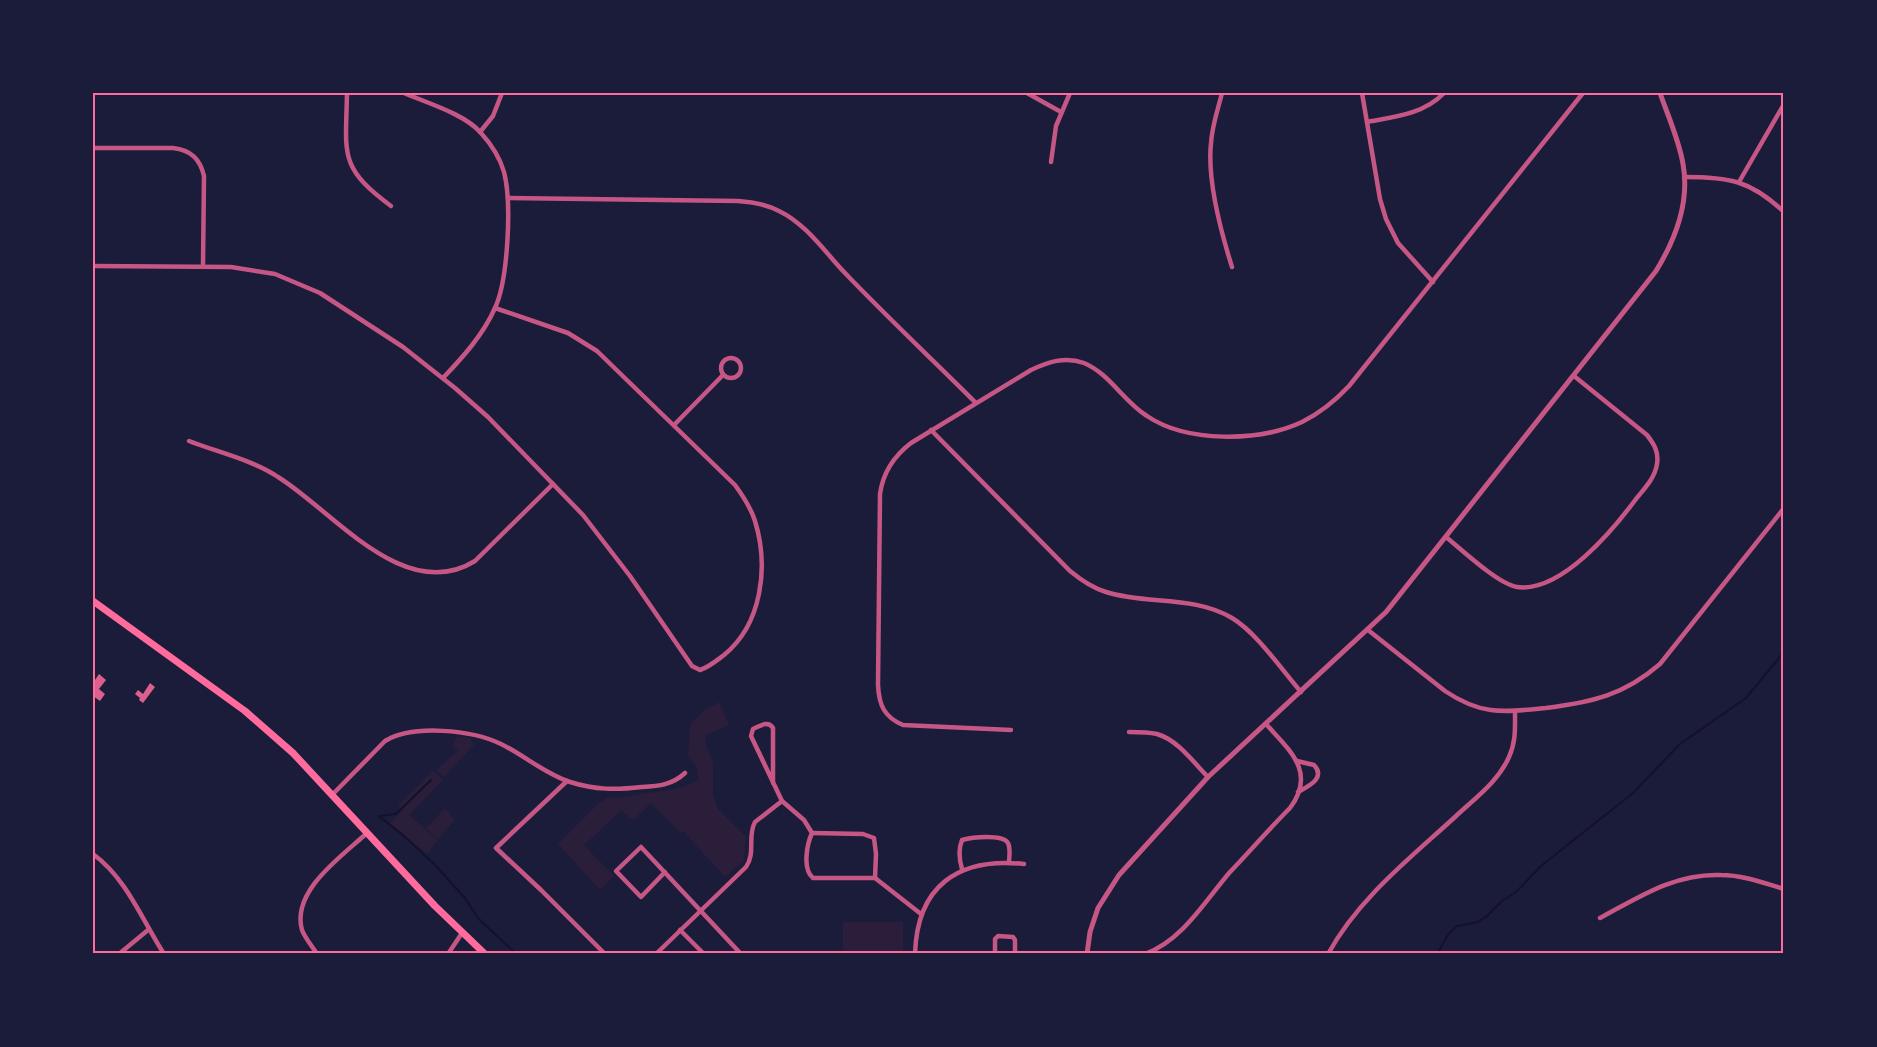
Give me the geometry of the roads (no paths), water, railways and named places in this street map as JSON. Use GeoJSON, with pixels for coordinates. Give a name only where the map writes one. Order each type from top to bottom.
{"type":"FeatureCollection","features":[{"type":"Feature","properties":{"kind":"main road"},"geometry":{"type":"LineString","coordinates":[[93,601],[254,718],[293,753],[435,906],[485,954]]}},
{"type":"Feature","properties":{"kind":"street"},"geometry":{"type":"LineString","coordinates":[[347,93],[346,147],[349,163],[364,184],[391,206]]}},
{"type":"Feature","properties":{"kind":"street"},"geometry":{"type":"LineString","coordinates":[[404,93],[459,118],[480,132],[500,161],[506,183],[508,198],[506,263],[495,308],[476,340],[443,378]]}},
{"type":"Feature","properties":{"kind":"street"},"geometry":{"type":"LineString","coordinates":[[480,132],[493,116],[502,93]]}},
{"type":"Feature","properties":{"kind":"street"},"geometry":{"type":"LineString","coordinates":[[1027,93],[1061,112]]}},
{"type":"Feature","properties":{"kind":"street"},"geometry":{"type":"LineString","coordinates":[[1051,162],[1054,136],[1061,112],[1070,93]]}},
{"type":"Feature","properties":{"kind":"street"},"geometry":{"type":"LineString","coordinates":[[1222,93],[1214,122],[1210,159],[1214,194],[1232,267]]}},
{"type":"Feature","properties":{"kind":"street"},"geometry":{"type":"LineString","coordinates":[[1362,93],[1380,199],[1386,219],[1398,243],[1433,282]]}},
{"type":"Feature","properties":{"kind":"street"},"geometry":{"type":"LineString","coordinates":[[1367,122],[1412,113],[1427,106],[1444,93]]}},
{"type":"Feature","properties":{"kind":"street"},"geometry":{"type":"LineString","coordinates":[[1011,730],[903,725],[886,714],[879,698],[881,485],[897,455],[931,430],[1046,363],[1062,360],[1081,362],[1095,368],[1130,404],[1151,419],[1190,433],[1239,436],[1272,432],[1316,414],[1340,396],[1583,93]]}},
{"type":"Feature","properties":{"kind":"street"},"geometry":{"type":"LineString","coordinates":[[1087,954],[1093,919],[1112,883],[1208,777],[1368,630],[1391,605],[1645,286],[1665,256],[1678,225],[1682,208],[1684,177],[1681,155],[1660,93]]}},
{"type":"Feature","properties":{"kind":"street"},"geometry":{"type":"LineString","coordinates":[[1739,182],[1784,104]]}},
{"type":"Feature","properties":{"kind":"street"},"geometry":{"type":"LineString","coordinates":[[93,148],[173,148],[181,149],[194,156],[202,167],[204,176],[203,266]]}},
{"type":"Feature","properties":{"kind":"street"},"geometry":{"type":"LineString","coordinates":[[1684,177],[1710,177],[1739,182],[1763,195],[1784,212]]}},
{"type":"Feature","properties":{"kind":"street"},"geometry":{"type":"LineString","coordinates":[[508,198],[738,201],[764,205],[779,211],[811,236],[976,404]]}},
{"type":"Feature","properties":{"kind":"street"},"geometry":{"type":"LineString","coordinates":[[93,266],[203,266],[252,269],[275,274],[308,287],[403,347],[488,417],[583,515],[605,542],[692,666],[700,670],[714,662],[736,643],[753,615],[759,595],[761,549],[751,510],[735,485],[612,363],[583,341],[549,326],[495,308]]}},
{"type":"Feature","properties":{"kind":"street"},"geometry":{"type":"LineString","coordinates":[[732,358],[738,361],[741,371],[735,378],[723,375],[720,368],[722,362],[732,358]]}},
{"type":"Feature","properties":{"kind":"street"},"geometry":{"type":"LineString","coordinates":[[674,425],[723,375]]}},
{"type":"Feature","properties":{"kind":"street"},"geometry":{"type":"LineString","coordinates":[[1446,537],[1500,580],[1511,585],[1528,587],[1549,581],[1569,568],[1604,539],[1616,525],[1655,472],[1658,461],[1657,452],[1647,435],[1574,376]]}},
{"type":"Feature","properties":{"kind":"street"},"geometry":{"type":"LineString","coordinates":[[931,430],[1081,580],[1104,592],[1196,604],[1232,618],[1248,630],[1301,692]]}},
{"type":"Feature","properties":{"kind":"street"},"geometry":{"type":"LineString","coordinates":[[189,441],[276,475],[368,547],[421,572],[445,573],[475,561],[553,484]]}},
{"type":"Feature","properties":{"kind":"street"},"geometry":{"type":"LineString","coordinates":[[1368,630],[1458,700],[1479,709],[1515,712],[1600,699],[1620,692],[1646,676],[1667,655],[1784,508]]}},
{"type":"Feature","properties":{"kind":"street"},"geometry":{"type":"LineString","coordinates":[[1328,954],[1342,930],[1369,897],[1484,790],[1503,769],[1514,744],[1515,712]]}},
{"type":"Feature","properties":{"kind":"street"},"geometry":{"type":"LineString","coordinates":[[773,783],[773,728],[767,724],[753,729],[751,736],[773,783],[782,801],[804,820],[812,833]]}},
{"type":"Feature","properties":{"kind":"street"},"geometry":{"type":"LineString","coordinates":[[1145,954],[1174,938],[1290,808],[1296,798],[1300,774],[1297,761],[1266,724]]}},
{"type":"Feature","properties":{"kind":"street"},"geometry":{"type":"LineString","coordinates":[[332,795],[385,741],[393,736],[413,732],[452,733],[486,738],[567,781],[597,789],[615,790],[664,785],[677,780],[685,773]]}},
{"type":"Feature","properties":{"kind":"street"},"geometry":{"type":"LineString","coordinates":[[1129,732],[1156,734],[1164,737],[1178,747],[1208,777]]}},
{"type":"Feature","properties":{"kind":"street"},"geometry":{"type":"LineString","coordinates":[[1297,761],[1314,765],[1319,772],[1315,782],[1298,792]]}},
{"type":"Feature","properties":{"kind":"street"},"geometry":{"type":"LineString","coordinates":[[567,781],[496,848],[605,954]]}},
{"type":"Feature","properties":{"kind":"street"},"geometry":{"type":"LineString","coordinates":[[650,954],[656,953],[748,863],[751,859],[755,822],[782,801]]}},
{"type":"Feature","properties":{"kind":"street"},"geometry":{"type":"LineString","coordinates":[[317,954],[303,932],[301,915],[304,899],[314,883],[367,833]]}},
{"type":"Feature","properties":{"kind":"street"},"geometry":{"type":"LineString","coordinates":[[812,833],[807,846],[807,869],[813,878],[875,878],[921,914]]}},
{"type":"Feature","properties":{"kind":"street"},"geometry":{"type":"LineString","coordinates":[[812,833],[863,834],[874,838],[875,878]]}},
{"type":"Feature","properties":{"kind":"street"},"geometry":{"type":"LineString","coordinates":[[962,870],[959,847],[962,840],[969,838],[1006,840],[1009,844],[1010,863]]}},
{"type":"Feature","properties":{"kind":"street"},"geometry":{"type":"LineString","coordinates":[[666,872],[641,897],[616,871],[641,847],[666,872],[741,954]]}},
{"type":"Feature","properties":{"kind":"street"},"geometry":{"type":"LineString","coordinates":[[93,854],[119,879],[164,954]]}},
{"type":"Feature","properties":{"kind":"street"},"geometry":{"type":"LineString","coordinates":[[915,954],[917,926],[921,914],[940,887],[962,870],[986,864],[1024,864]]}},
{"type":"Feature","properties":{"kind":"street"},"geometry":{"type":"LineString","coordinates":[[1600,918],[1665,884],[1694,876],[1722,875],[1784,889]]}},
{"type":"Feature","properties":{"kind":"street"},"geometry":{"type":"LineString","coordinates":[[118,954],[148,930]]}},
{"type":"Feature","properties":{"kind":"street"},"geometry":{"type":"LineString","coordinates":[[680,930],[704,954]]}},
{"type":"Feature","properties":{"kind":"street"},"geometry":{"type":"LineString","coordinates":[[448,954],[462,933]]}},
{"type":"Feature","properties":{"kind":"street"},"geometry":{"type":"LineString","coordinates":[[995,954],[994,939],[998,936],[1013,937],[1016,954]]}},
{"type":"Feature","properties":{"kind":"waterway"},"geometry":{"type":"LineString","coordinates":[[1437,954],[1449,933],[1457,926],[1478,922],[1487,916],[1502,901],[1516,892],[1541,866],[1633,793],[1680,744],[1746,698],[1784,652]]}},
{"type":"Feature","properties":{"kind":"waterway"},"geometry":{"type":"LineString","coordinates":[[379,816],[396,814],[431,780]]}},
{"type":"Feature","properties":{"kind":"waterway"},"geometry":{"type":"LineString","coordinates":[[380,817],[434,864],[465,898],[478,918],[516,954]]}}]}
